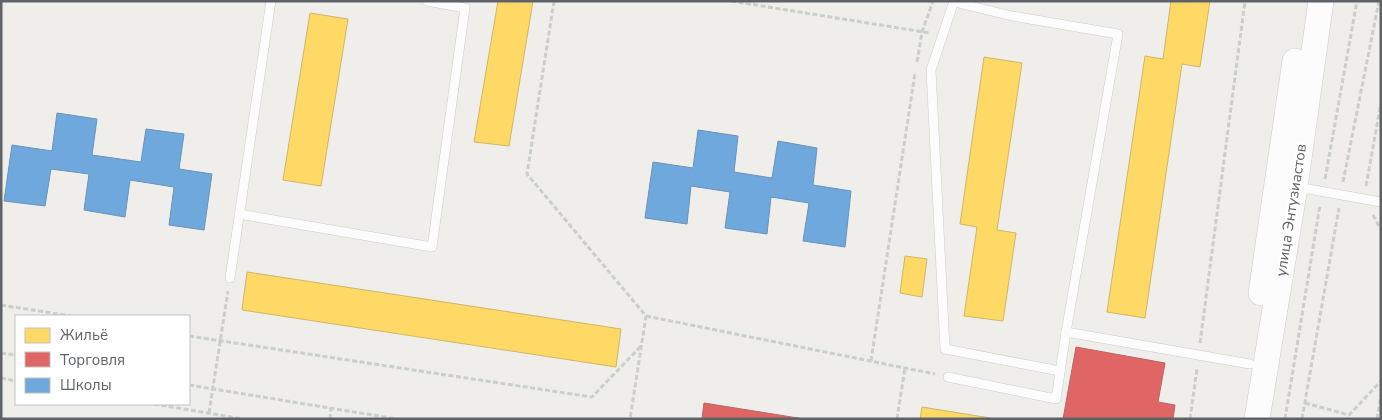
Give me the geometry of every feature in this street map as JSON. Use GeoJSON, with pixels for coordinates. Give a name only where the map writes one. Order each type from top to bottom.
{"type":"FeatureCollection","features":[{"type":"Feature","properties":{"kind":"street"},"geometry":{"type":"LineString","coordinates":[[1241,419],[1304,1]]}},
{"type":"Feature","properties":{"kind":"street","name":"улица Энтузиастов"},"geometry":{"type":"LineString","coordinates":[[1258,419],[1296,187],[1321,1]]}},
{"type":"Feature","properties":{"kind":"lane"},"geometry":{"type":"LineString","coordinates":[[230,278],[271,1]]}},
{"type":"Feature","properties":{"kind":"lane"},"geometry":{"type":"LineString","coordinates":[[239,214],[432,247],[465,8],[427,1]]}},
{"type":"Feature","properties":{"kind":"lane"},"geometry":{"type":"LineString","coordinates":[[948,377],[1056,399],[1118,34],[1012,16],[954,2],[931,70],[945,349],[1060,371]]}},
{"type":"Feature","properties":{"kind":"lane"},"geometry":{"type":"LineString","coordinates":[[1296,187],[1381,202]]}},
{"type":"Feature","properties":{"kind":"lane"},"geometry":{"type":"LineString","coordinates":[[1066,332],[1250,364]]}},
{"type":"Feature","properties":{"kind":"path"},"geometry":{"type":"LineString","coordinates":[[554,1],[527,174],[646,316],[948,377]]}},
{"type":"Feature","properties":{"kind":"path"},"geometry":{"type":"LineString","coordinates":[[731,1],[943,35]]}},
{"type":"Feature","properties":{"kind":"path"},"geometry":{"type":"LineString","coordinates":[[871,361],[922,32],[934,1]]}},
{"type":"Feature","properties":{"kind":"path"},"geometry":{"type":"LineString","coordinates":[[1190,419],[1245,1]]}},
{"type":"Feature","properties":{"kind":"path"},"geometry":{"type":"LineString","coordinates":[[1284,419],[1357,1]]}},
{"type":"Feature","properties":{"kind":"path"},"geometry":{"type":"LineString","coordinates":[[1381,103],[1364,199],[1381,230]]}},
{"type":"Feature","properties":{"kind":"path"},"geometry":{"type":"LineString","coordinates":[[209,413],[230,278]]}},
{"type":"Feature","properties":{"kind":"path"},"geometry":{"type":"LineString","coordinates":[[1,305],[65,315]]}},
{"type":"Feature","properties":{"kind":"path"},"geometry":{"type":"LineString","coordinates":[[630,419],[646,316]]}},
{"type":"Feature","properties":{"kind":"path"},"geometry":{"type":"LineString","coordinates":[[190,336],[592,397],[642,345]]}},
{"type":"Feature","properties":{"kind":"path"},"geometry":{"type":"LineString","coordinates":[[1,353],[15,355]]}},
{"type":"Feature","properties":{"kind":"path"},"geometry":{"type":"LineString","coordinates":[[897,419],[905,368]]}},
{"type":"Feature","properties":{"kind":"path"},"geometry":{"type":"LineString","coordinates":[[1,378],[15,381]]}},
{"type":"Feature","properties":{"kind":"path"},"geometry":{"type":"LineString","coordinates":[[1305,403],[1349,415],[1381,381]]}},
{"type":"Feature","properties":{"kind":"path"},"geometry":{"type":"LineString","coordinates":[[190,385],[397,419]]}},
{"type":"Feature","properties":{"kind":"path"},"geometry":{"type":"LineString","coordinates":[[1377,419],[1381,395]]}},
{"type":"Feature","properties":{"kind":"path"},"geometry":{"type":"LineString","coordinates":[[160,405],[243,419]]}},
{"type":"Feature","properties":{"kind":"path"},"geometry":{"type":"LineString","coordinates":[[330,419],[331,408]]}},
{"type":"Feature","properties":{"kind":"building: Жильё"},"geometry":{"type":"Polygon","coordinates":[[[498,1],[533,1],[509,146],[474,142],[498,1]]]}},
{"type":"Feature","properties":{"kind":"building: Жильё"},"geometry":{"type":"Polygon","coordinates":[[[1171,1],[1210,1],[1200,67],[1182,64],[1145,318],[1107,312],[1145,56],[1163,59],[1171,1]]]}},
{"type":"Feature","properties":{"kind":"building: Жильё"},"geometry":{"type":"Polygon","coordinates":[[[310,13],[348,19],[321,186],[283,180],[310,13]]]}},
{"type":"Feature","properties":{"kind":"building: Жильё"},"geometry":{"type":"Polygon","coordinates":[[[984,57],[1022,63],[997,230],[1016,233],[1003,321],[964,316],[977,227],[960,224],[984,57]]]}},
{"type":"Feature","properties":{"kind":"building: Жильё"},"geometry":{"type":"Polygon","coordinates":[[[905,256],[927,259],[922,297],[900,293],[905,256]]]}},
{"type":"Feature","properties":{"kind":"building: Жильё"},"geometry":{"type":"Polygon","coordinates":[[[247,272],[621,329],[616,367],[242,310],[247,272]]]}},
{"type":"Feature","properties":{"kind":"building: Жильё"},"geometry":{"type":"Polygon","coordinates":[[[922,407],[990,418],[990,419],[920,419],[922,407]]]}},
{"type":"Feature","properties":{"kind":"building: Торговля"},"geometry":{"type":"Polygon","coordinates":[[[1076,347],[1165,363],[1158,402],[1175,405],[1173,419],[1063,419],[1076,347]]]}},
{"type":"Feature","properties":{"kind":"building: Торговля"},"geometry":{"type":"Polygon","coordinates":[[[704,403],[804,419],[702,419],[704,403]]]}},
{"type":"Feature","properties":{"kind":"building: Школы"},"geometry":{"type":"Polygon","coordinates":[[[57,113],[97,119],[92,155],[141,162],[146,129],[184,134],[179,169],[212,174],[204,230],[169,225],[174,187],[130,180],[125,217],[84,210],[89,174],[51,169],[45,206],[4,201],[12,145],[52,151],[57,113]]]}},
{"type":"Feature","properties":{"kind":"building: Школы"},"geometry":{"type":"Polygon","coordinates":[[[698,130],[738,136],[734,172],[772,178],[778,141],[817,148],[813,185],[851,191],[845,247],[803,241],[809,203],[771,197],[767,234],[725,228],[730,192],[691,186],[687,224],[645,218],[653,162],[693,168],[698,130]]]}}]}
